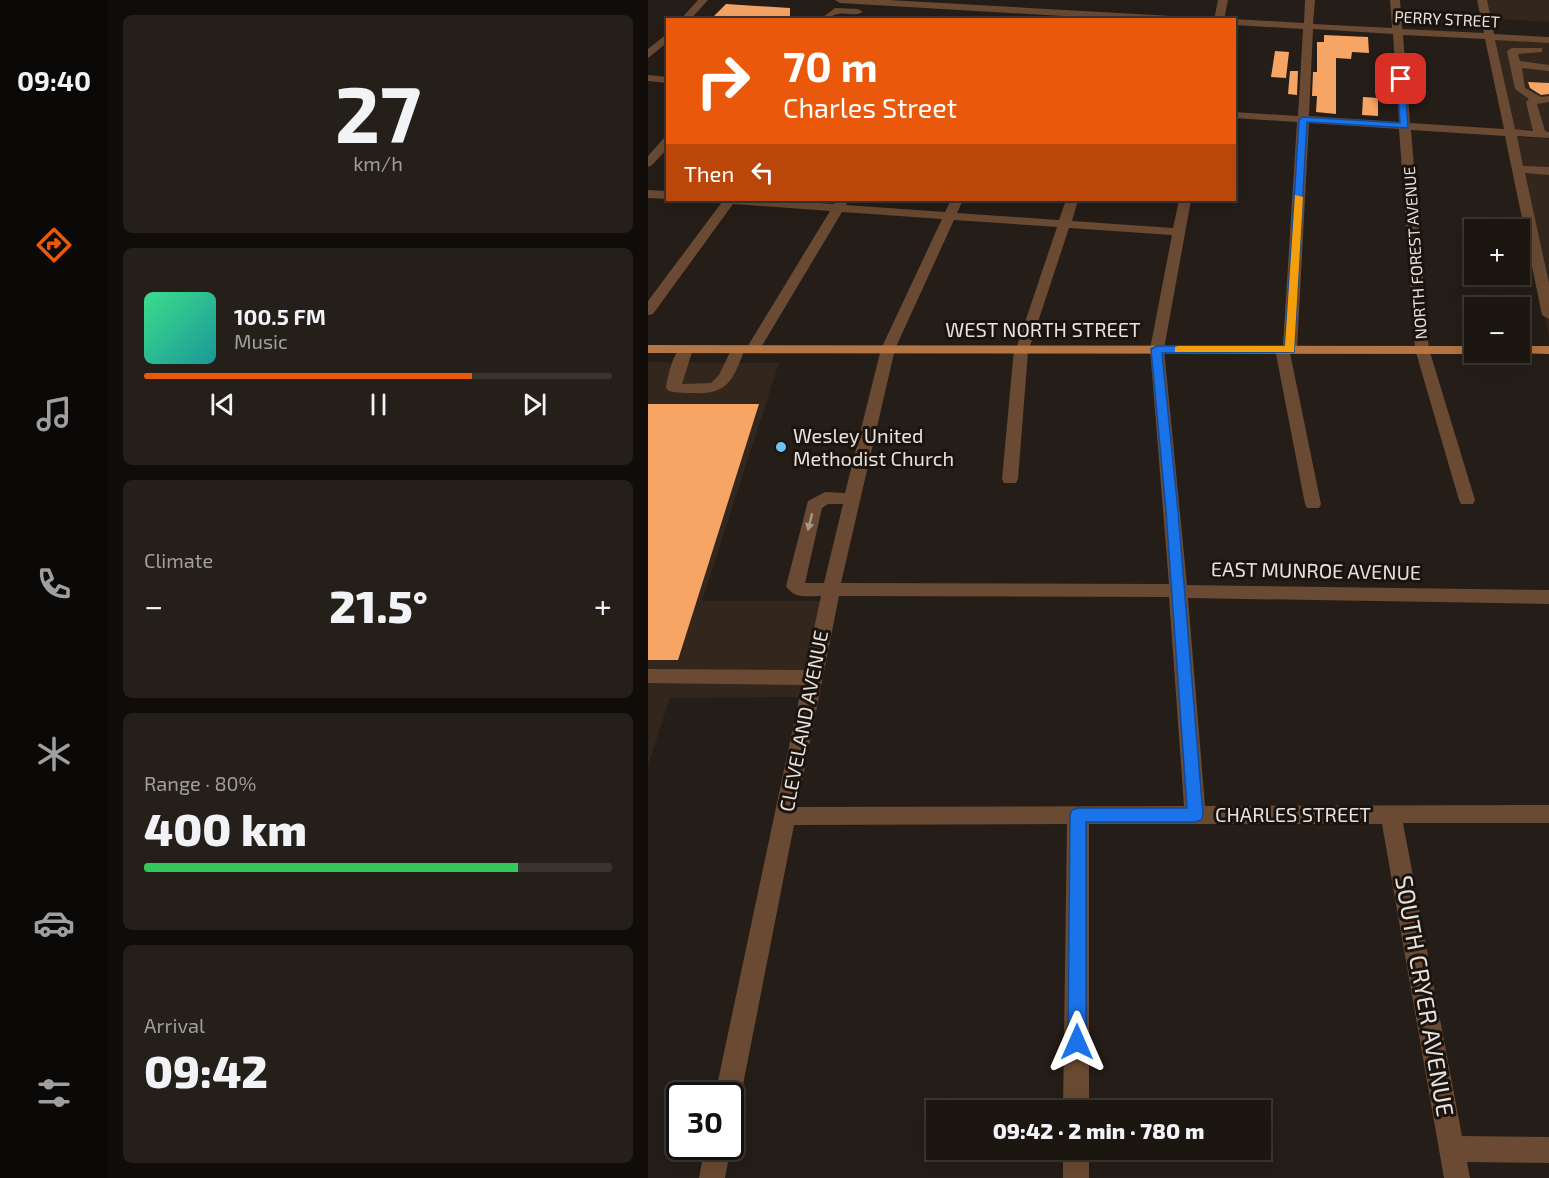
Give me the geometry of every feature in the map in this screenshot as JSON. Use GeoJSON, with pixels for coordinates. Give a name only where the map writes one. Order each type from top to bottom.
{"type":"FeatureCollection","features":[{"type":"Feature","properties":{"kind":"main road","name":"WEST NORTH STREET"},"geometry":{"type":"LineString","coordinates":[[648,349],[1464,350]]}},
{"type":"Feature","properties":{"kind":"main road"},"geometry":{"type":"LineString","coordinates":[[1530,350],[1549,351]]}},
{"type":"Feature","properties":{"kind":"street"},"geometry":{"type":"LineString","coordinates":[[686,18],[703,0]]}},
{"type":"Feature","properties":{"kind":"street"},"geometry":{"type":"LineString","coordinates":[[840,0],[960,3],[1042,15],[1133,15],[1167,18]]}},
{"type":"Feature","properties":{"kind":"street"},"geometry":{"type":"LineString","coordinates":[[1042,15],[1049,0]]}},
{"type":"Feature","properties":{"kind":"street"},"geometry":{"type":"LineString","coordinates":[[1219,18],[1223,0]]}},
{"type":"Feature","properties":{"kind":"street"},"geometry":{"type":"LineString","coordinates":[[1310,0],[1286,350],[1313,504]]}},
{"type":"Feature","properties":{"kind":"street","name":"NORTH FOREST AVENUE"},"geometry":{"type":"LineString","coordinates":[[1395,0],[1422,350],[1467,500]]}},
{"type":"Feature","properties":{"kind":"street"},"geometry":{"type":"LineString","coordinates":[[1482,0],[1518,169],[1544,273],[1549,315]]}},
{"type":"Feature","properties":{"kind":"street"},"geometry":{"type":"LineString","coordinates":[[826,18],[835,11],[864,16],[875,1]]}},
{"type":"Feature","properties":{"kind":"street"},"geometry":{"type":"LineString","coordinates":[[952,18],[960,3]]}},
{"type":"Feature","properties":{"kind":"street","name":"PERRY STREET"},"geometry":{"type":"LineString","coordinates":[[1236,22],[1549,40]]}},
{"type":"Feature","properties":{"kind":"street"},"geometry":{"type":"LineString","coordinates":[[648,55],[666,38]]}},
{"type":"Feature","properties":{"kind":"street"},"geometry":{"type":"LineString","coordinates":[[1543,99],[1520,89],[1512,51],[1549,51]]}},
{"type":"Feature","properties":{"kind":"street"},"geometry":{"type":"LineString","coordinates":[[1516,64],[1549,68]]}},
{"type":"Feature","properties":{"kind":"street"},"geometry":{"type":"LineString","coordinates":[[648,78],[666,80]]}},
{"type":"Feature","properties":{"kind":"street"},"geometry":{"type":"LineString","coordinates":[[1236,115],[1544,135],[1531,102],[1543,99]]}},
{"type":"Feature","properties":{"kind":"street"},"geometry":{"type":"LineString","coordinates":[[648,163],[666,142]]}},
{"type":"Feature","properties":{"kind":"street"},"geometry":{"type":"LineString","coordinates":[[1518,169],[1549,171]]}},
{"type":"Feature","properties":{"kind":"street"},"geometry":{"type":"LineString","coordinates":[[648,194],[666,195]]}},
{"type":"Feature","properties":{"kind":"street"},"geometry":{"type":"LineString","coordinates":[[648,311],[728,201]]}},
{"type":"Feature","properties":{"kind":"street"},"geometry":{"type":"LineString","coordinates":[[757,201],[840,204],[949,216],[1179,232]]}},
{"type":"Feature","properties":{"kind":"street","name":"CLEVELAND AVENUE"},"geometry":{"type":"LineString","coordinates":[[731,1082],[831,589],[888,349],[956,201]]}},
{"type":"Feature","properties":{"kind":"street"},"geometry":{"type":"LineString","coordinates":[[1010,479],[1022,349],[1072,201]]}},
{"type":"Feature","properties":{"kind":"street"},"geometry":{"type":"LineString","coordinates":[[1185,201],[1157,349],[1195,815]]}},
{"type":"Feature","properties":{"kind":"street"},"geometry":{"type":"LineString","coordinates":[[686,349],[675,377],[674,388],[712,389],[724,381],[840,204]]}},
{"type":"Feature","properties":{"kind":"street","name":"EAST MUNROE AVENUE"},"geometry":{"type":"LineString","coordinates":[[852,499],[825,498],[814,505],[795,586],[803,590],[1178,591],[1549,597]]}},
{"type":"Feature","properties":{"kind":"street"},"geometry":{"type":"LineString","coordinates":[[648,676],[813,678]]}},
{"type":"Feature","properties":{"kind":"street","name":"SOUTH CRYER AVENUE"},"geometry":{"type":"LineString","coordinates":[[1391,814],[1457,1178]]}},
{"type":"Feature","properties":{"kind":"street","name":"CHARLES STREET"},"geometry":{"type":"LineString","coordinates":[[785,816],[1549,814]]}},
{"type":"Feature","properties":{"kind":"street"},"geometry":{"type":"LineString","coordinates":[[1076,1100],[1078,815]]}},
{"type":"Feature","properties":{"kind":"street"},"geometry":{"type":"LineString","coordinates":[[1452,1149],[1549,1150]]}},
{"type":"Feature","properties":{"kind":"street"},"geometry":{"type":"LineString","coordinates":[[712,1178],[715,1160]]}},
{"type":"Feature","properties":{"kind":"street"},"geometry":{"type":"LineString","coordinates":[[1076,1160],[1076,1178]]}},
{"type":"Feature","properties":{"kind":"shaded area"},"geometry":{"type":"Polygon","coordinates":[[[1479,0],[1549,0],[1549,22],[1483,18],[1479,0]]]}},
{"type":"Feature","properties":{"kind":"shaded area"},"geometry":{"type":"Polygon","coordinates":[[[1487,39],[1549,43],[1549,131],[1505,128],[1487,39]]]}},
{"type":"Feature","properties":{"kind":"shaded area"},"geometry":{"type":"Polygon","coordinates":[[[1507,136],[1549,139],[1549,337],[1530,246],[1530,219],[1524,219],[1507,136]]]}},
{"type":"Feature","properties":{"kind":"shaded area"},"geometry":{"type":"Polygon","coordinates":[[[648,362],[779,363],[702,601],[822,601],[801,697],[670,698],[648,765],[648,362]]]}},
{"type":"Feature","properties":{"kind":"building"},"geometry":{"type":"Polygon","coordinates":[[[726,4],[790,8],[790,18],[712,18],[726,4]]]}},
{"type":"Feature","properties":{"kind":"building"},"geometry":{"type":"Polygon","coordinates":[[[1324,35],[1368,37],[1369,53],[1352,52],[1351,59],[1336,58],[1336,114],[1316,112],[1317,96],[1312,96],[1313,72],[1317,72],[1317,42],[1324,42],[1324,35]]]}},
{"type":"Feature","properties":{"kind":"building"},"geometry":{"type":"Polygon","coordinates":[[[1275,51],[1289,52],[1286,78],[1271,77],[1275,51]]]}},
{"type":"Feature","properties":{"kind":"building"},"geometry":{"type":"Polygon","coordinates":[[[1290,71],[1298,71],[1297,95],[1288,94],[1290,71]]]}},
{"type":"Feature","properties":{"kind":"building"},"geometry":{"type":"Polygon","coordinates":[[[1528,82],[1549,83],[1549,94],[1541,95],[1530,88],[1528,82]]]}},
{"type":"Feature","properties":{"kind":"building"},"geometry":{"type":"Polygon","coordinates":[[[1363,97],[1378,98],[1378,116],[1362,115],[1363,97]]]}},
{"type":"Feature","properties":{"kind":"building"},"geometry":{"type":"Polygon","coordinates":[[[648,404],[759,404],[678,660],[648,660],[648,404]]]}},
{"type":"Feature","properties":{"kind":"slow traffic"},"geometry":{"type":"LineString","coordinates":[[1178,349],[1290,350],[1299,197]]}},
{"type":"Feature","properties":{"kind":"place","name":"Wesley United Methodist Church"},"geometry":{"type":"Point","coordinates":[781,447]}},
{"type":"Feature","properties":{"kind":"route"},"geometry":{"type":"LineString","coordinates":[[1077,1042],[1078,815],[1195,815],[1157,349],[1290,350],[1303,120],[1405,126],[1401,79]]}}]}
